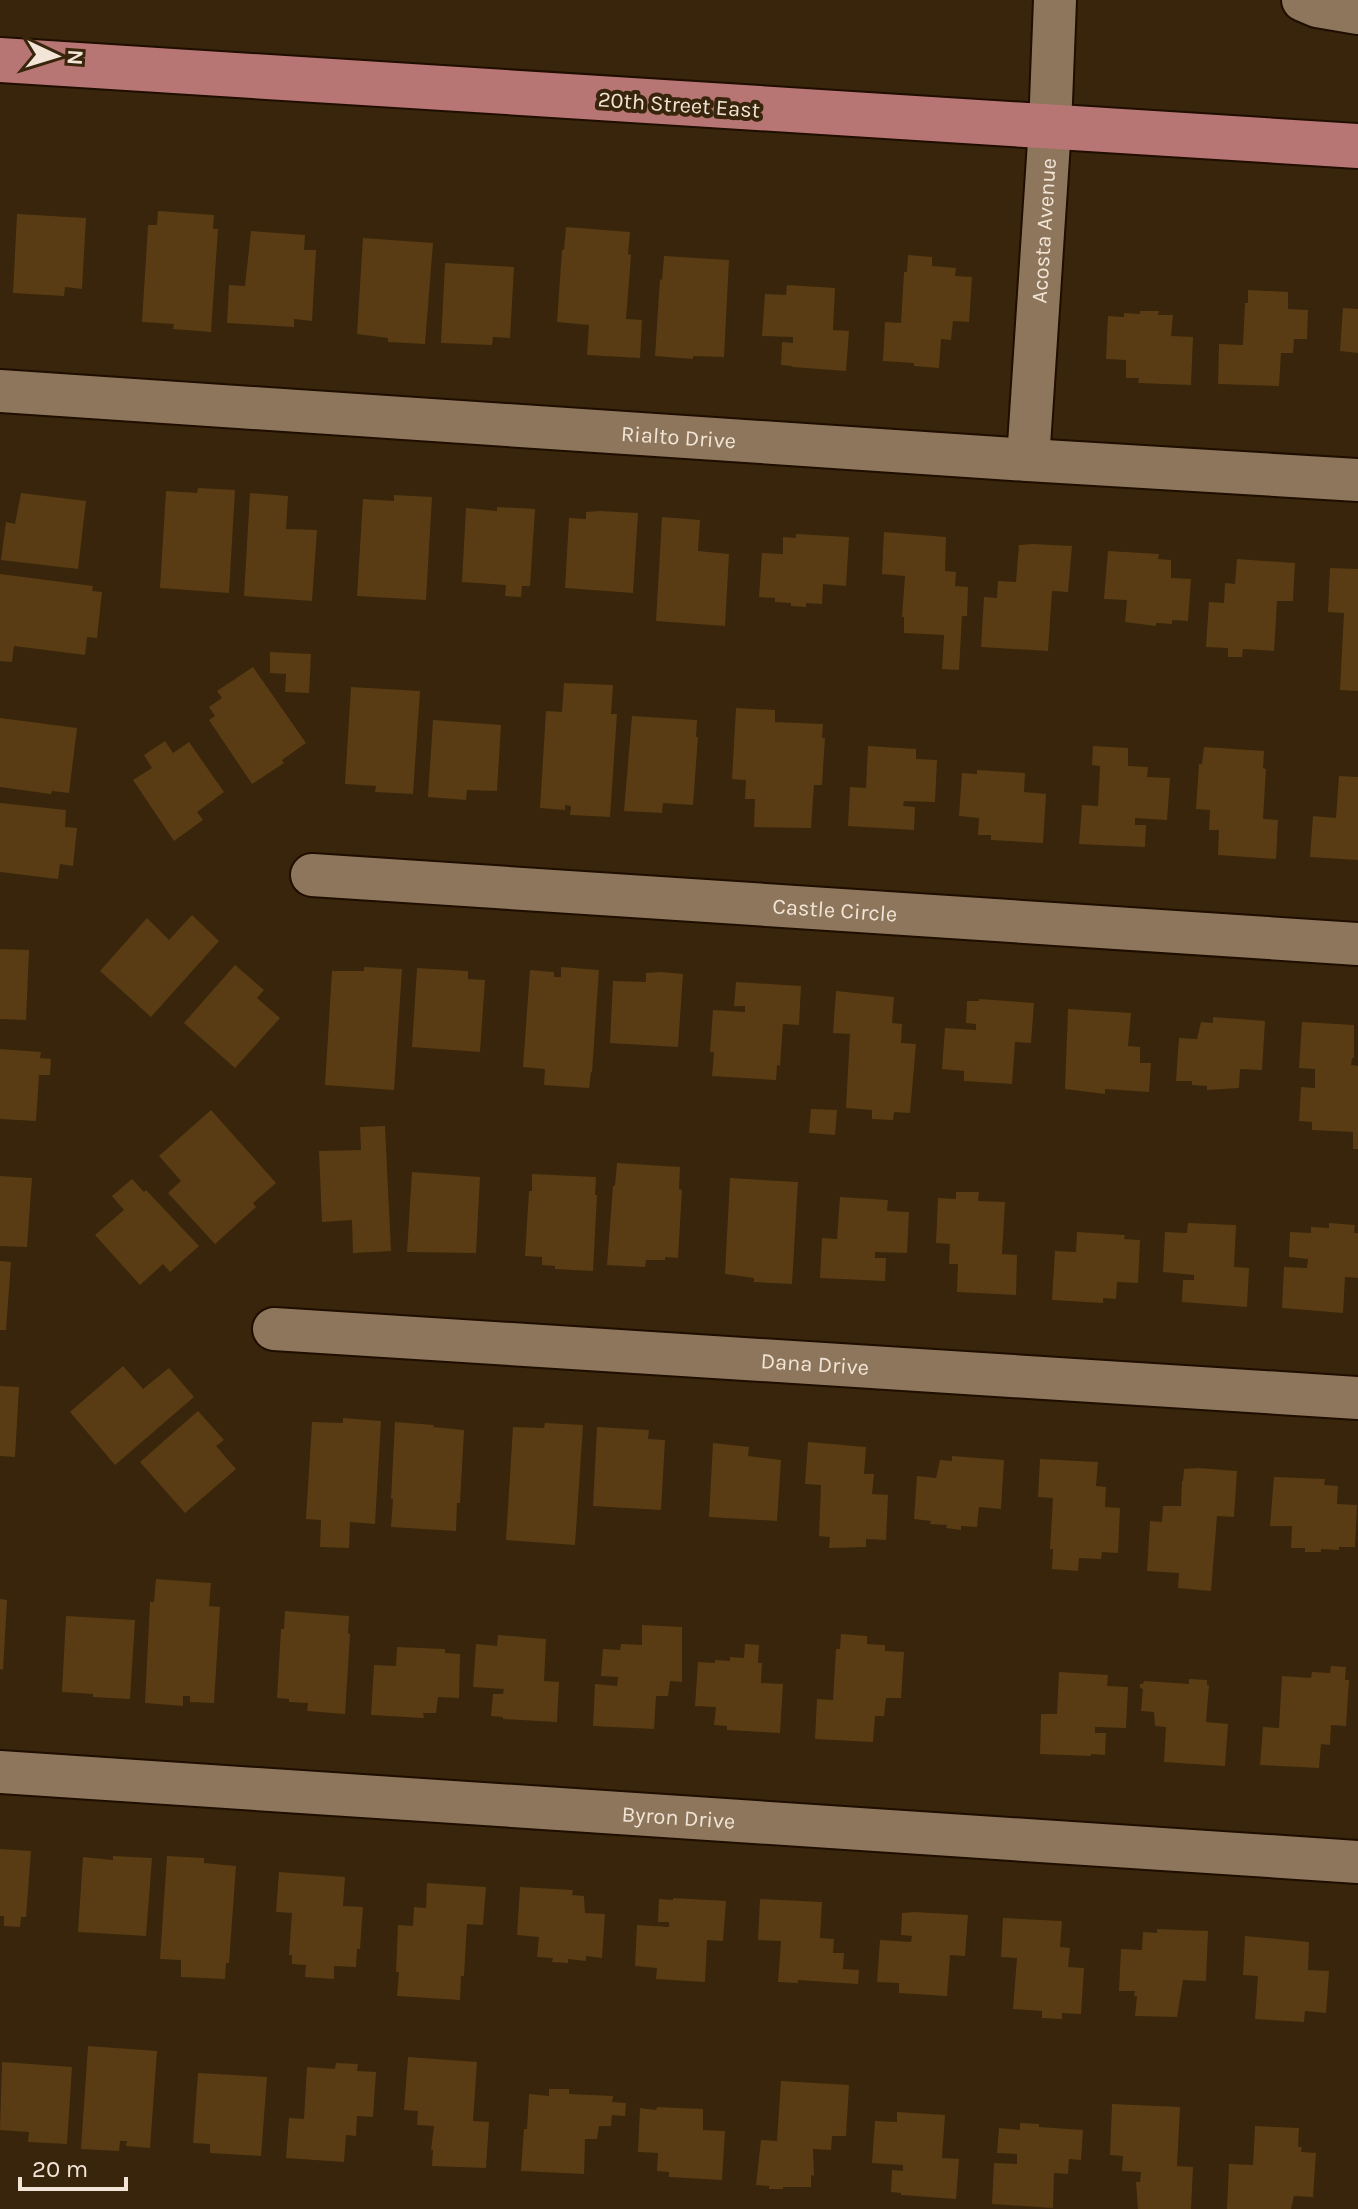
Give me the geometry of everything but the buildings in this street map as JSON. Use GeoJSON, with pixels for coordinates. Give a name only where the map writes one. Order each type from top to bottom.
{"type":"FeatureCollection","features":[{"type":"Feature","properties":{"kind":"main road","name":"20th Street East"},"geometry":{"type":"LineString","coordinates":[[0,60],[1358,146]]}},
{"type":"Feature","properties":{"kind":"street","name":"Acosta Avenue"},"geometry":{"type":"LineString","coordinates":[[1028,460],[1050,127],[1055,0]]}},
{"type":"Feature","properties":{"kind":"street"},"geometry":{"type":"LineString","coordinates":[[1303,0],[1317,6],[1358,13]]}},
{"type":"Feature","properties":{"kind":"street","name":"Rialto Drive"},"geometry":{"type":"LineString","coordinates":[[0,391],[1358,480]]}},
{"type":"Feature","properties":{"kind":"street","name":"Castle Circle"},"geometry":{"type":"LineString","coordinates":[[312,875],[1358,944]]}},
{"type":"Feature","properties":{"kind":"street","name":"Dana Drive"},"geometry":{"type":"LineString","coordinates":[[274,1329],[1358,1398]]}},
{"type":"Feature","properties":{"kind":"street","name":"Byron Drive"},"geometry":{"type":"LineString","coordinates":[[0,1772],[1358,1862]]}}]}
